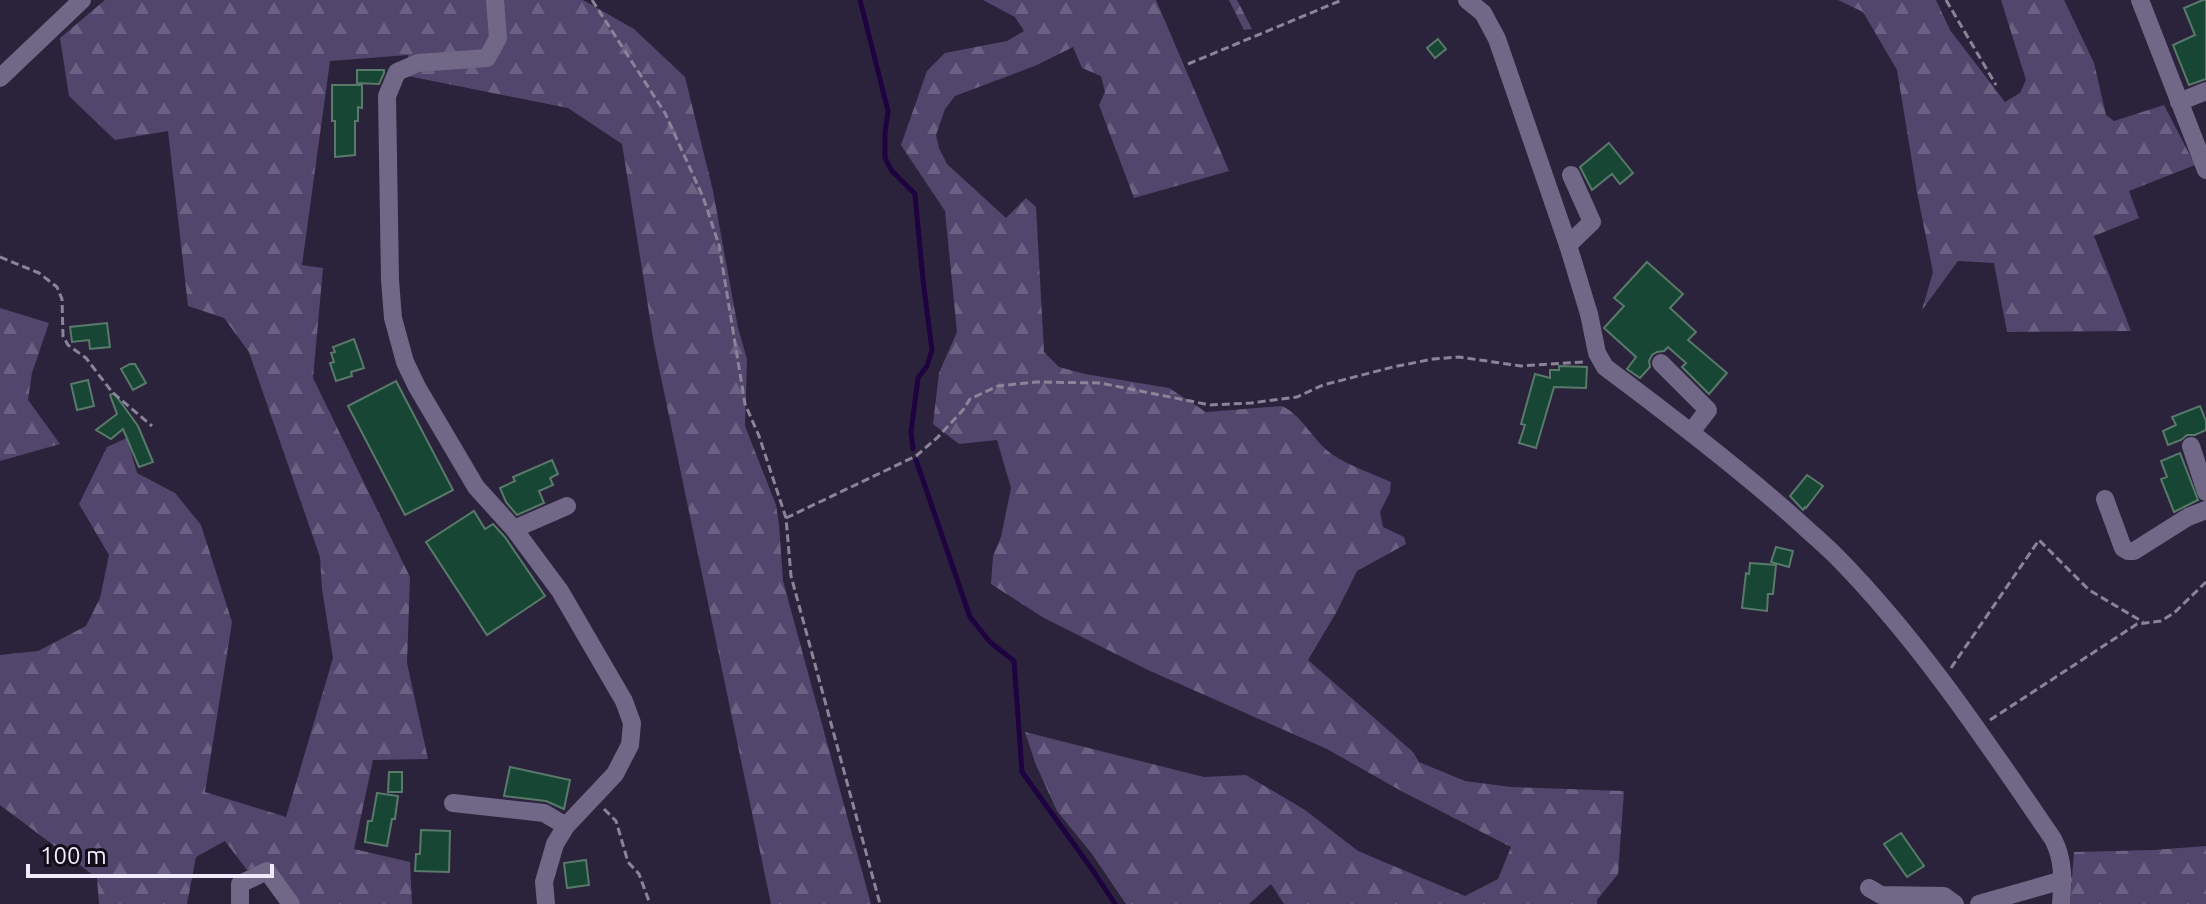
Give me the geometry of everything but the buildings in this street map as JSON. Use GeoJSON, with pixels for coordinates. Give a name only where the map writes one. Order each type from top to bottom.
{"type":"FeatureCollection","features":[{"type":"Feature","properties":{"kind":"street"},"geometry":{"type":"LineString","coordinates":[[0,78],[82,0]]}},
{"type":"Feature","properties":{"kind":"street"},"geometry":{"type":"LineString","coordinates":[[495,0],[498,38],[487,58],[418,63],[397,72],[387,96],[390,280],[393,318],[405,362],[417,387],[476,487],[514,529],[560,591],[624,701],[632,723],[630,745],[615,774],[566,826],[555,844],[544,882],[546,904]]}},
{"type":"Feature","properties":{"kind":"street"},"geometry":{"type":"LineString","coordinates":[[1467,0],[1483,13],[1497,39],[1568,245],[1601,361],[1765,492],[1835,554],[1910,640],[1977,729],[2053,839],[2061,858],[2061,904]]}},
{"type":"Feature","properties":{"kind":"street"},"geometry":{"type":"LineString","coordinates":[[2140,0],[2206,170]]}},
{"type":"Feature","properties":{"kind":"street"},"geometry":{"type":"LineString","coordinates":[[2179,102],[2206,91]]}},
{"type":"Feature","properties":{"kind":"street"},"geometry":{"type":"LineString","coordinates":[[1568,245],[1592,222],[1571,175]]}},
{"type":"Feature","properties":{"kind":"street"},"geometry":{"type":"LineString","coordinates":[[1661,363],[1708,410],[1691,432]]}},
{"type":"Feature","properties":{"kind":"street"},"geometry":{"type":"LineString","coordinates":[[2191,446],[2206,492]]}},
{"type":"Feature","properties":{"kind":"street"},"geometry":{"type":"LineString","coordinates":[[2105,499],[2123,548],[2128,551],[2134,551],[2188,517],[2206,510]]}},
{"type":"Feature","properties":{"kind":"street"},"geometry":{"type":"LineString","coordinates":[[514,529],[567,506]]}},
{"type":"Feature","properties":{"kind":"street"},"geometry":{"type":"LineString","coordinates":[[453,803],[544,813],[566,826]]}},
{"type":"Feature","properties":{"kind":"street"},"geometry":{"type":"LineString","coordinates":[[240,904],[240,884],[267,871],[291,904]]}},
{"type":"Feature","properties":{"kind":"street"},"geometry":{"type":"LineString","coordinates":[[1979,904],[2063,880]]}},
{"type":"Feature","properties":{"kind":"street"},"geometry":{"type":"LineString","coordinates":[[1869,888],[1881,895],[1944,896],[1955,904]]}},
{"type":"Feature","properties":{"kind":"path"},"geometry":{"type":"LineString","coordinates":[[592,0],[665,113],[703,197],[719,245],[745,404],[786,518],[791,576],[880,904]]}},
{"type":"Feature","properties":{"kind":"path"},"geometry":{"type":"LineString","coordinates":[[1188,64],[1342,0]]}},
{"type":"Feature","properties":{"kind":"path"},"geometry":{"type":"LineString","coordinates":[[1946,0],[1996,85]]}},
{"type":"Feature","properties":{"kind":"path"},"geometry":{"type":"LineString","coordinates":[[0,257],[39,273],[57,287],[62,299],[63,336],[68,345],[86,358],[112,392],[152,426]]}},
{"type":"Feature","properties":{"kind":"path"},"geometry":{"type":"LineString","coordinates":[[786,518],[916,456],[938,437],[970,399],[998,386],[1036,382],[1100,383],[1210,405],[1297,397],[1334,382],[1433,359],[1459,357],[1521,366],[1601,361]]}},
{"type":"Feature","properties":{"kind":"path"},"geometry":{"type":"LineString","coordinates":[[1942,681],[2039,540],[2089,590],[2143,622],[2161,621],[2174,613],[2206,582]]}},
{"type":"Feature","properties":{"kind":"path"},"geometry":{"type":"LineString","coordinates":[[1977,729],[2143,622]]}},
{"type":"Feature","properties":{"kind":"path"},"geometry":{"type":"LineString","coordinates":[[591,800],[608,811],[616,821],[628,862],[639,874],[650,904]]}},
{"type":"Feature","properties":{"kind":"green space"},"geometry":{"type":"Polygon","coordinates":[[[105,0],[583,0],[634,29],[685,77],[713,191],[738,328],[747,359],[745,426],[776,505],[783,581],[871,904],[771,904],[654,344],[622,144],[568,108],[408,76],[408,55],[330,61],[302,265],[323,268],[313,378],[410,577],[407,663],[428,759],[373,760],[354,849],[410,862],[412,904],[300,904],[271,863],[247,870],[225,841],[196,857],[187,904],[99,904],[97,878],[0,805],[0,655],[38,651],[86,626],[100,598],[109,555],[79,504],[107,447],[127,438],[137,473],[175,493],[201,525],[232,622],[205,792],[286,817],[333,658],[320,557],[249,352],[224,318],[188,306],[168,131],[115,140],[69,96],[60,38],[105,0]]]}},
{"type":"Feature","properties":{"kind":"green space"},"geometry":{"type":"Polygon","coordinates":[[[983,0],[1156,0],[1229,171],[1134,198],[1099,105],[1105,92],[1101,76],[1082,68],[1073,47],[1037,65],[955,96],[945,109],[936,135],[947,164],[1006,218],[1026,198],[1036,207],[1044,352],[1059,367],[1169,388],[1206,412],[1282,406],[1296,416],[1333,455],[1391,482],[1390,492],[1380,512],[1383,527],[1404,537],[1406,544],[1357,571],[1308,660],[1413,752],[1419,762],[1465,781],[1511,787],[1624,791],[1618,874],[1597,904],[1284,904],[1271,884],[1249,904],[1126,904],[1092,854],[1057,811],[1025,732],[1204,777],[1246,775],[1305,810],[1358,851],[1465,896],[1498,879],[1511,847],[1327,749],[1148,670],[1044,618],[991,584],[993,556],[1001,537],[1011,488],[997,440],[959,444],[933,424],[939,373],[957,332],[945,211],[901,145],[927,71],[945,53],[1007,41],[1024,31],[1015,17],[983,0]]]}},
{"type":"Feature","properties":{"kind":"green space"},"geometry":{"type":"Polygon","coordinates":[[[1229,0],[1237,0],[1252,29],[1244,30],[1229,0]]]}},
{"type":"Feature","properties":{"kind":"green space"},"geometry":{"type":"Polygon","coordinates":[[[1838,0],[1936,0],[1950,30],[2005,102],[2020,93],[2026,80],[2001,0],[2064,0],[2094,63],[2106,115],[2114,121],[2164,105],[2195,165],[2129,191],[2139,218],[2094,236],[2131,331],[2007,332],[1994,263],[1958,261],[1922,310],[1933,272],[1897,70],[1863,12],[1838,0]]]}},
{"type":"Feature","properties":{"kind":"green space"},"geometry":{"type":"Polygon","coordinates":[[[0,308],[49,323],[32,373],[28,400],[60,444],[0,461],[0,308]]]}},
{"type":"Feature","properties":{"kind":"green space"},"geometry":{"type":"Polygon","coordinates":[[[2206,846],[2206,904],[2070,904],[2074,852],[2206,846]]]}},
{"type":"Feature","properties":{"kind":"waterway"},"geometry":{"type":"LineString","coordinates":[[860,0],[888,111],[885,158],[892,171],[915,194],[932,350],[927,366],[918,378],[911,432],[913,449]]}},
{"type":"Feature","properties":{"kind":"waterway"},"geometry":{"type":"LineString","coordinates":[[916,460],[970,617],[990,642],[1014,661],[1022,772],[1115,904]]}}]}
